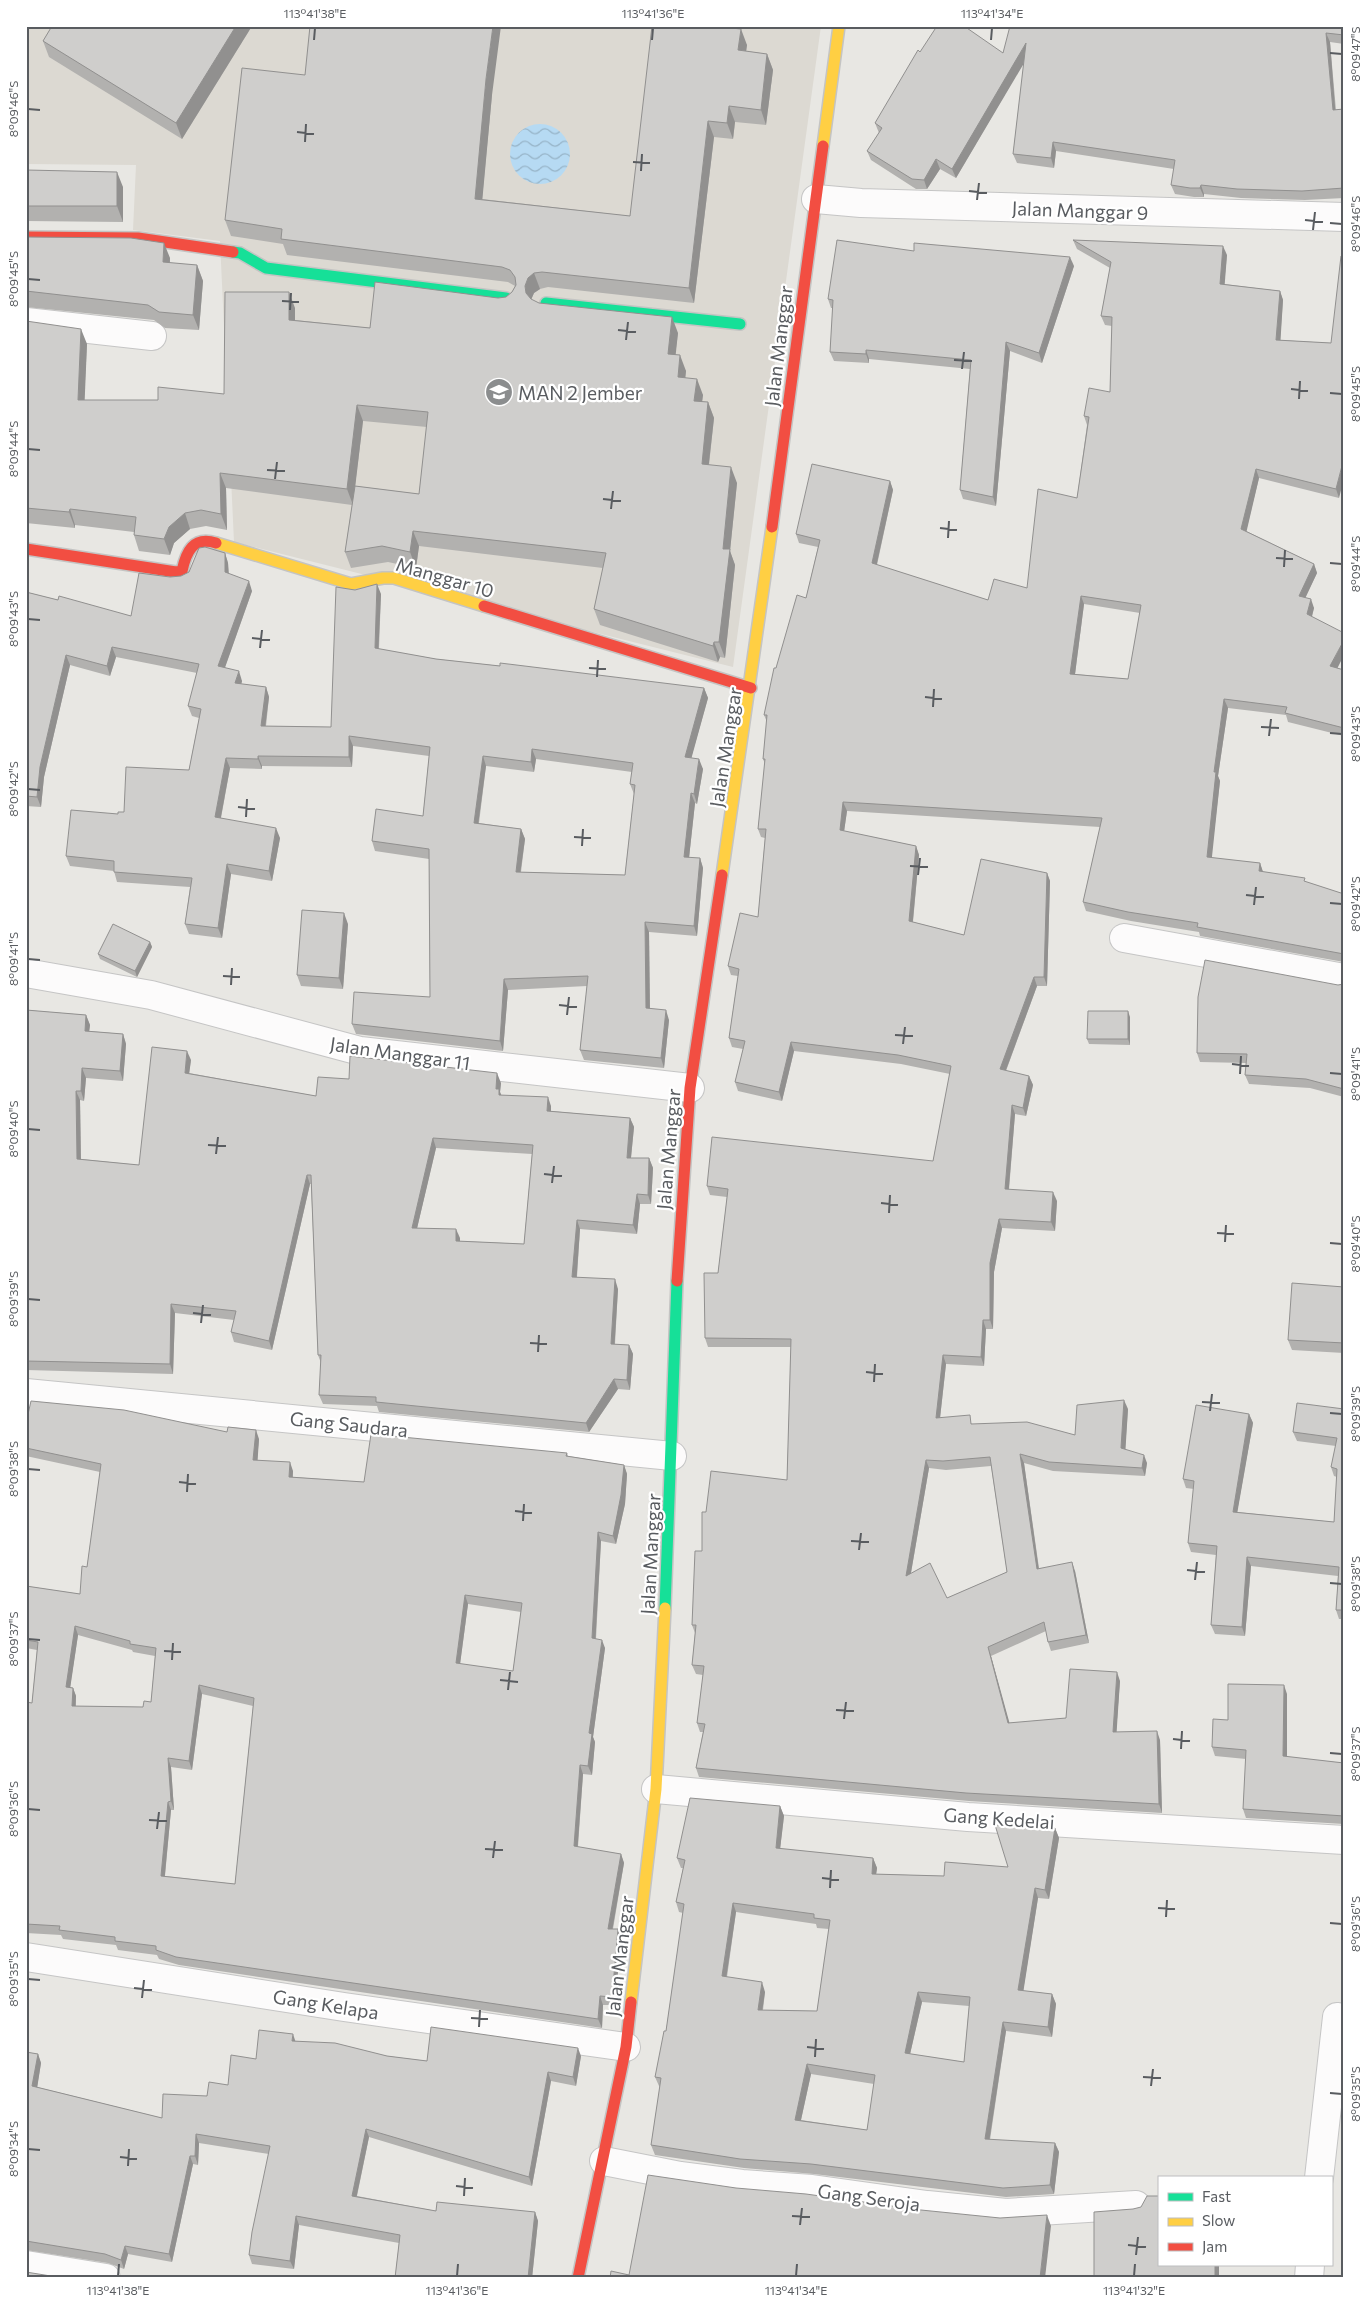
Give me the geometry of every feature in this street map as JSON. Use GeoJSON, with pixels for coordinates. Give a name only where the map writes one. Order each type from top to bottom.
{"type":"FeatureCollection","features":[{"type":"Feature","properties":{"kind":"main road","name":"Jalan Manggar"},"geometry":{"type":"LineString","coordinates":[[578,2278],[604,2161],[626,2047],[656,1788],[672,1456],[673,1360],[680,1214],[690,1088],[751,688],[839,26]]}},
{"type":"Feature","properties":{"kind":"main road"},"geometry":{"type":"LineString","coordinates":[[26,237],[138,238],[240,252],[266,268],[275,270],[506,298]]}},
{"type":"Feature","properties":{"kind":"main road"},"geometry":{"type":"LineString","coordinates":[[546,303],[740,324]]}},
{"type":"Feature","properties":{"kind":"main road","name":"Manggar 10"},"geometry":{"type":"LineString","coordinates":[[26,549],[176,572],[182,571],[186,553],[194,544],[209,541],[351,584],[357,585],[387,576],[751,688]]}},
{"type":"Feature","properties":{"kind":"street","name":"Jalan Manggar 9"},"geometry":{"type":"LineString","coordinates":[[816,200],[871,204],[1344,217]]}},
{"type":"Feature","properties":{"kind":"street"},"geometry":{"type":"LineString","coordinates":[[26,322],[152,336]]}},
{"type":"Feature","properties":{"kind":"street"},"geometry":{"type":"LineString","coordinates":[[1124,938],[1344,978]]}},
{"type":"Feature","properties":{"kind":"street","name":"Jalan Manggar 11"},"geometry":{"type":"LineString","coordinates":[[26,973],[151,995],[360,1052],[690,1088]]}},
{"type":"Feature","properties":{"kind":"street","name":"Gang Saudara"},"geometry":{"type":"LineString","coordinates":[[26,1393],[672,1456]]}},
{"type":"Feature","properties":{"kind":"street","name":"Gang Kedelai"},"geometry":{"type":"LineString","coordinates":[[656,1788],[968,1817],[1344,1840]]}},
{"type":"Feature","properties":{"kind":"street","name":"Gang Kelapa"},"geometry":{"type":"LineString","coordinates":[[26,1957],[344,2007],[626,2047]]}},
{"type":"Feature","properties":{"kind":"street"},"geometry":{"type":"LineString","coordinates":[[1319,2176],[1336,2017]]}},
{"type":"Feature","properties":{"kind":"street","name":"Gang Seroja"},"geometry":{"type":"LineString","coordinates":[[604,2161],[733,2183],[812,2189],[927,2205],[1006,2213],[1136,2204]]}},
{"type":"Feature","properties":{"kind":"street"},"geometry":{"type":"LineString","coordinates":[[26,2265],[106,2278]]}},
{"type":"Feature","properties":{"kind":"shaded area","name":"MAN 2 Jember"},"geometry":{"type":"Polygon","coordinates":[[[26,26],[821,26],[733,667],[234,542],[220,241],[133,230],[136,165],[26,164],[26,26]]]}},
{"type":"Feature","properties":{"kind":"water"},"geometry":{"type":"Polygon","coordinates":[[[534,124],[546,124],[557,129],[565,137],[570,148],[568,166],[557,179],[546,184],[534,184],[523,179],[515,171],[510,160],[510,148],[515,137],[523,129],[534,124]]]}},
{"type":"Feature","properties":{"kind":"building"},"geometry":{"type":"Polygon","coordinates":[[[52,26],[236,26],[176,123],[43,41],[52,26]]]}},
{"type":"Feature","properties":{"kind":"building"},"geometry":{"type":"Polygon","coordinates":[[[310,26],[493,26],[475,199],[630,216],[652,26],[721,26],[741,29],[738,50],[767,54],[761,110],[729,106],[727,123],[708,121],[689,288],[542,272],[534,273],[528,278],[525,286],[526,293],[531,299],[539,303],[672,317],[668,354],[680,355],[678,377],[697,379],[694,401],[708,402],[702,464],[731,467],[723,549],[730,549],[719,642],[714,642],[713,646],[594,609],[606,553],[413,531],[410,552],[382,546],[345,552],[355,486],[419,494],[428,412],[357,405],[347,489],[220,473],[221,514],[201,510],[185,513],[169,527],[164,539],[134,535],[136,517],[70,509],[69,512],[26,508],[26,321],[81,329],[78,400],[158,400],[158,387],[224,394],[225,292],[289,292],[289,320],[370,328],[375,282],[498,298],[506,297],[512,292],[516,285],[515,277],[510,270],[502,267],[281,239],[282,229],[225,220],[242,68],[305,75],[310,26]]]}},
{"type":"Feature","properties":{"kind":"building"},"geometry":{"type":"Polygon","coordinates":[[[937,26],[964,26],[1003,53],[1010,26],[1344,26],[1344,35],[1326,33],[1333,110],[1344,109],[1344,188],[1302,191],[1237,189],[1201,185],[1200,188],[1190,188],[1171,185],[1175,160],[1053,142],[1051,158],[1013,154],[1026,43],[952,169],[936,159],[924,180],[912,179],[867,151],[882,128],[875,123],[918,50],[920,52],[937,26]]]}},
{"type":"Feature","properties":{"kind":"building"},"geometry":{"type":"Polygon","coordinates":[[[26,170],[117,172],[117,206],[26,206],[26,170]]]}},
{"type":"Feature","properties":{"kind":"building"},"geometry":{"type":"Polygon","coordinates":[[[26,237],[131,238],[164,243],[163,262],[197,265],[193,315],[159,312],[148,305],[26,291],[26,237]]]}},
{"type":"Feature","properties":{"kind":"building"},"geometry":{"type":"Polygon","coordinates":[[[837,240],[914,251],[914,243],[1070,257],[1039,353],[1006,342],[993,497],[960,490],[971,360],[866,350],[866,354],[830,352],[833,300],[828,299],[837,240]]]}},
{"type":"Feature","properties":{"kind":"building"},"geometry":{"type":"Polygon","coordinates":[[[1073,240],[1223,246],[1220,284],[1280,291],[1276,340],[1331,343],[1341,256],[1344,256],[1344,458],[1336,489],[1256,469],[1241,529],[1314,564],[1299,596],[1311,599],[1307,614],[1344,633],[1344,640],[1330,666],[1344,670],[1344,728],[1285,713],[1287,707],[1224,699],[1214,772],[1216,772],[1207,857],[1260,863],[1259,871],[1305,878],[1304,881],[1344,894],[1344,954],[1197,927],[1198,923],[1128,912],[1083,902],[1102,818],[843,802],[840,830],[916,846],[909,921],[964,935],[981,859],[1047,873],[1044,977],[1034,977],[1000,1069],[1029,1076],[1023,1108],[1012,1105],[1005,1189],[1053,1192],[1051,1222],[999,1219],[990,1263],[990,1320],[983,1320],[981,1357],[943,1355],[936,1418],[970,1415],[971,1424],[1027,1422],[1075,1435],[1077,1405],[1124,1400],[1121,1448],[1144,1455],[1142,1468],[1049,1462],[1020,1454],[1037,1569],[1072,1562],[1086,1635],[1048,1642],[1044,1622],[988,1647],[1008,1723],[1066,1718],[1070,1669],[1117,1672],[1113,1732],[1157,1731],[1159,1804],[966,1793],[696,1768],[705,1724],[697,1723],[704,1666],[692,1665],[696,1625],[692,1625],[695,1551],[702,1551],[702,1512],[706,1512],[711,1471],[787,1480],[791,1339],[705,1338],[704,1273],[718,1273],[728,1189],[707,1186],[712,1137],[933,1161],[951,1066],[898,1055],[791,1042],[779,1092],[735,1082],[745,1041],[729,1038],[739,969],[728,966],[740,913],[758,917],[766,829],[758,829],[765,759],[763,759],[767,715],[764,715],[774,668],[776,668],[797,595],[806,598],[820,540],[796,534],[812,464],[890,481],[872,563],[988,600],[994,579],[1027,588],[1038,489],[1077,498],[1089,417],[1084,416],[1089,388],[1110,392],[1112,317],[1101,316],[1111,262],[1073,240]],[[1081,596],[1070,674],[1128,679],[1141,605],[1081,596]],[[990,1457],[943,1461],[926,1460],[906,1576],[930,1563],[947,1598],[1007,1572],[990,1457]]]}},
{"type":"Feature","properties":{"kind":"building"},"geometry":{"type":"Polygon","coordinates":[[[205,547],[225,553],[225,572],[249,581],[218,666],[239,671],[235,683],[266,687],[261,726],[331,727],[336,587],[355,590],[377,584],[375,648],[436,659],[500,666],[500,663],[704,688],[685,757],[699,759],[694,794],[691,793],[684,857],[700,858],[694,926],[645,922],[646,1008],[666,1010],[661,1058],[580,1050],[588,976],[504,979],[500,1041],[352,1024],[354,992],[430,997],[429,849],[372,841],[376,809],[423,816],[430,747],[349,736],[349,757],[258,756],[258,759],[226,758],[215,817],[276,828],[269,871],[227,864],[218,928],[185,924],[192,878],[114,872],[114,861],[66,856],[71,810],[118,814],[118,812],[124,812],[126,767],[189,770],[201,709],[188,706],[199,664],[112,647],[107,666],[66,655],[40,767],[37,797],[26,796],[26,592],[58,600],[59,596],[131,616],[139,573],[170,577],[181,576],[189,572],[199,548],[205,547]],[[532,749],[531,762],[483,756],[474,823],[521,829],[516,872],[625,875],[635,785],[630,784],[633,763],[532,749]]]}},
{"type":"Feature","properties":{"kind":"building"},"geometry":{"type":"Polygon","coordinates":[[[302,910],[344,913],[339,978],[297,975],[302,910]]]}},
{"type":"Feature","properties":{"kind":"building"},"geometry":{"type":"Polygon","coordinates":[[[113,924],[150,942],[135,971],[98,954],[113,924]]]}},
{"type":"Feature","properties":{"kind":"building"},"geometry":{"type":"Polygon","coordinates":[[[1205,960],[1338,985],[1344,984],[1344,1089],[1306,1079],[1245,1075],[1247,1054],[1197,1053],[1198,997],[1205,960]]]}},
{"type":"Feature","properties":{"kind":"building"},"geometry":{"type":"Polygon","coordinates":[[[26,1010],[86,1015],[85,1031],[123,1034],[120,1071],[82,1068],[81,1091],[76,1091],[77,1159],[139,1165],[152,1047],[187,1051],[185,1073],[316,1096],[318,1077],[349,1079],[350,1056],[497,1073],[496,1089],[499,1089],[499,1095],[548,1097],[547,1111],[630,1118],[627,1158],[649,1158],[648,1195],[637,1194],[633,1225],[577,1220],[572,1277],[615,1279],[611,1344],[629,1345],[627,1380],[614,1379],[586,1423],[376,1402],[376,1397],[319,1395],[321,1355],[318,1355],[311,1175],[307,1175],[269,1341],[231,1332],[236,1311],[171,1304],[170,1364],[26,1361],[26,1010]],[[433,1138],[412,1228],[456,1229],[456,1241],[524,1244],[533,1145],[433,1138]]]}},
{"type":"Feature","properties":{"kind":"building"},"geometry":{"type":"Polygon","coordinates":[[[1088,1011],[1128,1011],[1128,1039],[1087,1039],[1088,1011]]]}},
{"type":"Feature","properties":{"kind":"building"},"geometry":{"type":"Polygon","coordinates":[[[1292,1283],[1344,1287],[1344,1343],[1288,1340],[1292,1283]]]}},
{"type":"Feature","properties":{"kind":"building"},"geometry":{"type":"Polygon","coordinates":[[[31,1401],[124,1410],[227,1432],[228,1427],[256,1430],[253,1460],[290,1462],[289,1477],[364,1482],[371,1434],[567,1453],[566,1456],[624,1465],[621,1495],[613,1536],[598,1532],[592,1638],[602,1640],[589,1733],[592,1734],[588,1766],[580,1765],[574,1846],[621,1854],[608,1929],[618,1929],[612,1997],[600,1996],[598,2019],[176,1957],[156,1950],[156,1946],[115,1941],[115,1937],[59,1930],[60,1926],[26,1924],[26,1702],[32,1703],[38,1642],[26,1640],[26,1586],[80,1594],[82,1566],[87,1567],[101,1464],[26,1448],[26,1423],[31,1401]],[[465,1595],[456,1663],[513,1671],[522,1603],[465,1595]],[[75,1626],[66,1687],[73,1688],[72,1706],[143,1707],[144,1701],[151,1702],[156,1648],[130,1644],[130,1641],[75,1626]],[[199,1685],[189,1761],[168,1758],[171,1801],[168,1802],[161,1876],[235,1884],[254,1698],[199,1685]]]}},
{"type":"Feature","properties":{"kind":"building"},"geometry":{"type":"Polygon","coordinates":[[[1297,1403],[1344,1409],[1344,1610],[1336,1610],[1339,1567],[1247,1557],[1242,1627],[1211,1625],[1217,1546],[1188,1543],[1194,1481],[1183,1479],[1196,1405],[1249,1414],[1233,1512],[1334,1522],[1337,1469],[1331,1467],[1337,1438],[1293,1432],[1297,1403]]]}},
{"type":"Feature","properties":{"kind":"building"},"geometry":{"type":"Polygon","coordinates":[[[1228,1684],[1284,1685],[1283,1756],[1344,1763],[1344,1816],[1243,1809],[1246,1750],[1212,1747],[1213,1719],[1228,1720],[1228,1684]]]}},
{"type":"Feature","properties":{"kind":"building"},"geometry":{"type":"Polygon","coordinates":[[[690,1798],[780,1806],[776,1848],[873,1858],[872,1874],[944,1876],[945,1862],[1008,1867],[995,1825],[1055,1828],[1045,1890],[1035,1888],[1018,1990],[1052,1994],[1048,2027],[1003,2022],[985,2139],[1055,2143],[1050,2185],[1003,2188],[811,2164],[740,2159],[651,2145],[661,2078],[655,2077],[664,2031],[666,2031],[684,1904],[676,1902],[685,1860],[677,1858],[690,1798]],[[733,1903],[722,1976],[762,1982],[758,2010],[817,2011],[830,1920],[814,1918],[814,1914],[733,1903]],[[918,1992],[905,2053],[964,2062],[970,1997],[918,1992]],[[807,2064],[795,2120],[867,2130],[875,2075],[807,2064]]]}},
{"type":"Feature","properties":{"kind":"building"},"geometry":{"type":"Polygon","coordinates":[[[431,2027],[578,2048],[573,2077],[548,2072],[529,2177],[366,2129],[352,2196],[436,2211],[437,2202],[535,2212],[528,2278],[395,2278],[400,2235],[296,2216],[290,2261],[249,2255],[270,2146],[196,2134],[195,2156],[190,2156],[169,2254],[125,2246],[121,2260],[105,2254],[26,2241],[26,2052],[38,2054],[32,2086],[162,2118],[163,2094],[207,2096],[209,2082],[228,2085],[231,2055],[256,2059],[259,2030],[293,2034],[292,2041],[335,2043],[387,2056],[427,2061],[431,2027]]]}},
{"type":"Feature","properties":{"kind":"building"},"geometry":{"type":"Polygon","coordinates":[[[648,2175],[736,2188],[806,2194],[921,2210],[1000,2218],[1047,2215],[1040,2278],[610,2278],[611,2271],[629,2275],[648,2175]]]}},
{"type":"Feature","properties":{"kind":"building"},"geometry":{"type":"Polygon","coordinates":[[[1147,2196],[1158,2196],[1158,2266],[1215,2266],[1215,2278],[1094,2278],[1094,2212],[1141,2207],[1147,2196]]]}},
{"type":"Feature","properties":{"kind":"building"},"geometry":{"type":"Polygon","coordinates":[[[26,2272],[63,2278],[26,2278],[26,2272]]]}},
{"type":"Feature","properties":{"kind":"traffic: fast"},"geometry":{"type":"LineString","coordinates":[[233,252],[240,253],[266,268],[506,298]]}},
{"type":"Feature","properties":{"kind":"traffic: fast"},"geometry":{"type":"LineString","coordinates":[[546,303],[740,324]]}},
{"type":"Feature","properties":{"kind":"traffic: fast"},"geometry":{"type":"LineString","coordinates":[[665,1608],[677,1281]]}},
{"type":"Feature","properties":{"kind":"traffic: slow"},"geometry":{"type":"LineString","coordinates":[[823,146],[839,26]]}},
{"type":"Feature","properties":{"kind":"traffic: slow"},"geometry":{"type":"LineString","coordinates":[[722,875],[772,527]]}},
{"type":"Feature","properties":{"kind":"traffic: slow"},"geometry":{"type":"LineString","coordinates":[[216,543],[351,584],[383,578],[394,578],[484,606]]}},
{"type":"Feature","properties":{"kind":"traffic: slow"},"geometry":{"type":"LineString","coordinates":[[631,2002],[656,1789],[665,1608]]}},
{"type":"Feature","properties":{"kind":"traffic: jam"},"geometry":{"type":"LineString","coordinates":[[772,527],[823,146]]}},
{"type":"Feature","properties":{"kind":"traffic: jam"},"geometry":{"type":"LineString","coordinates":[[26,237],[138,238],[233,252]]}},
{"type":"Feature","properties":{"kind":"traffic: jam"},"geometry":{"type":"LineString","coordinates":[[26,549],[176,572],[182,571],[188,552],[196,544],[208,541],[216,543]]}},
{"type":"Feature","properties":{"kind":"traffic: jam"},"geometry":{"type":"LineString","coordinates":[[484,606],[751,688]]}},
{"type":"Feature","properties":{"kind":"traffic: jam"},"geometry":{"type":"LineString","coordinates":[[677,1281],[690,1088],[722,875]]}},
{"type":"Feature","properties":{"kind":"traffic: jam"},"geometry":{"type":"LineString","coordinates":[[578,2278],[626,2047],[631,2002]]}},
{"type":"Feature","properties":{"kind":"place","name":"MAN 2 Jember"},"geometry":{"type":"Point","coordinates":[499,392]}}]}
